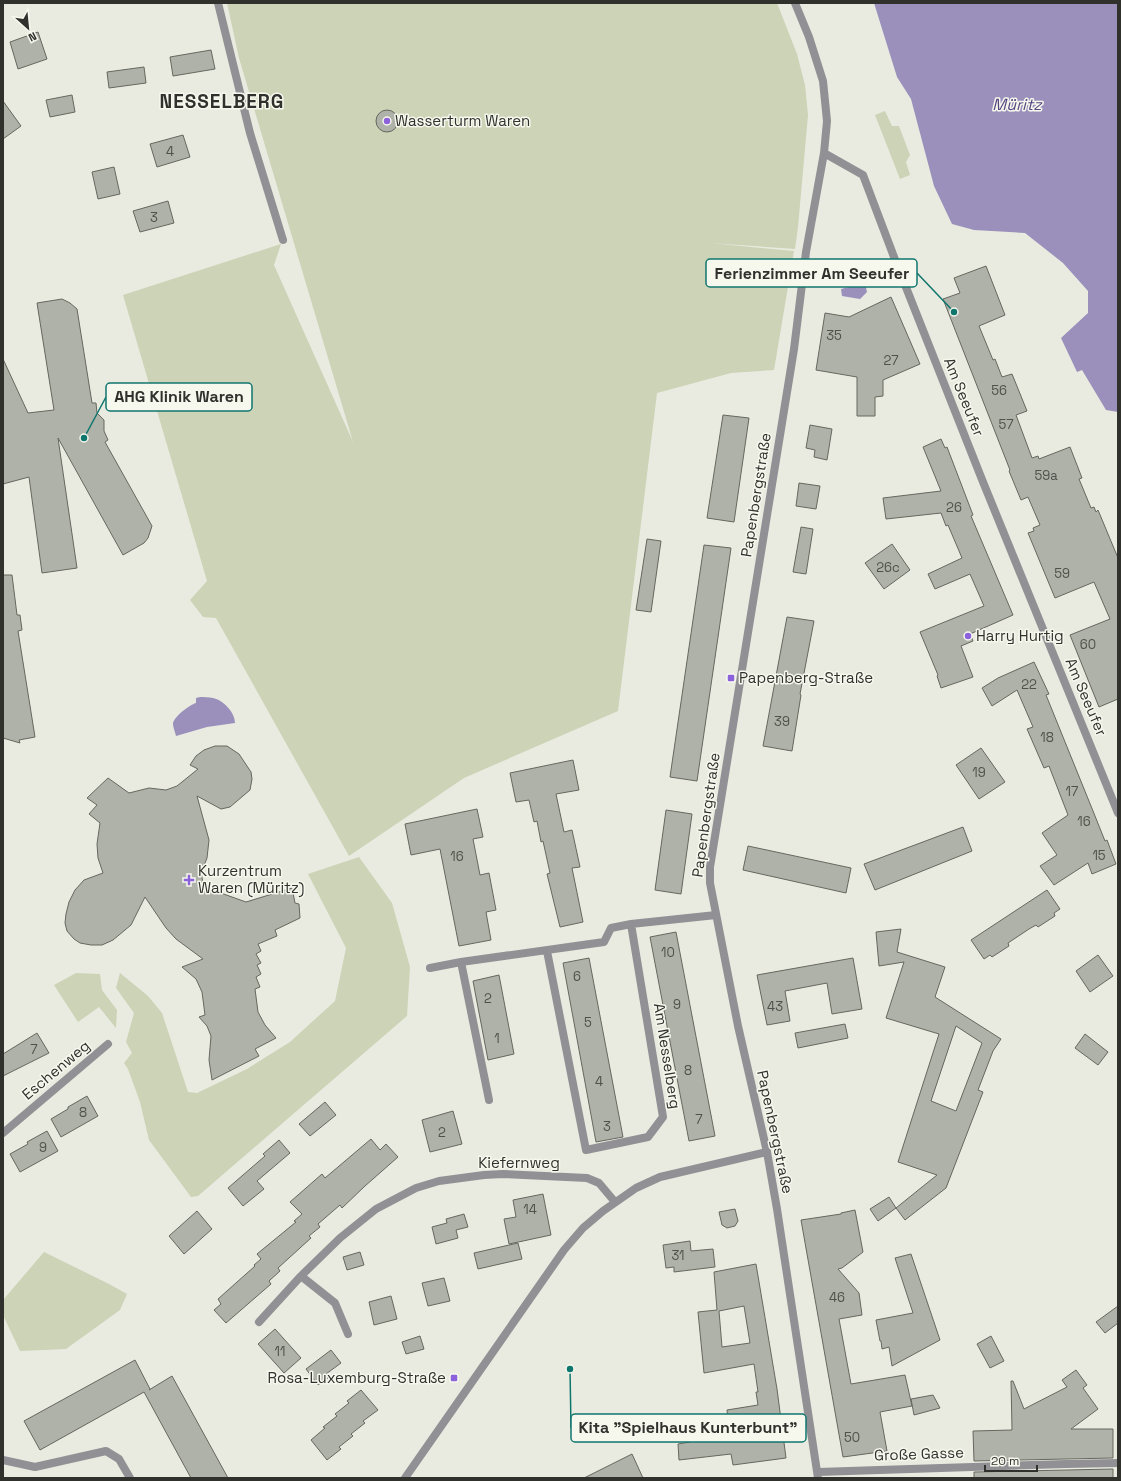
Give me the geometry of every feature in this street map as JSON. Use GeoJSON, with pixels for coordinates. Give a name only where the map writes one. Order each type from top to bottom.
{"type":"FeatureCollection","features":[{"type":"Feature","properties":{"kind":"street"},"geometry":{"type":"LineString","coordinates":[[218,3],[250,133],[283,240]]}},
{"type":"Feature","properties":{"kind":"street"},"geometry":{"type":"LineString","coordinates":[[796,3],[809,37],[822,81],[827,121],[824,153]]}},
{"type":"Feature","properties":{"kind":"street","name":"Am Seeufer"},"geometry":{"type":"LineString","coordinates":[[824,153],[863,175],[891,251],[982,482],[1118,813]]}},
{"type":"Feature","properties":{"kind":"street","name":"Papenbergstraße"},"geometry":{"type":"LineString","coordinates":[[818,1475],[767,1152],[737,1019],[716,915],[710,883],[710,867],[794,350],[806,252],[824,153]]}},
{"type":"Feature","properties":{"kind":"street"},"geometry":{"type":"LineString","coordinates":[[430,968],[461,962],[604,942],[611,928],[631,924],[716,915]]}},
{"type":"Feature","properties":{"kind":"street","name":"Am Nesselberg"},"geometry":{"type":"LineString","coordinates":[[547,951],[586,1150],[648,1137],[664,1117],[631,924]]}},
{"type":"Feature","properties":{"kind":"street"},"geometry":{"type":"LineString","coordinates":[[461,962],[489,1100]]}},
{"type":"Feature","properties":{"kind":"street","name":"Eschenweg"},"geometry":{"type":"LineString","coordinates":[[3,1133],[108,1044]]}},
{"type":"Feature","properties":{"kind":"street"},"geometry":{"type":"LineString","coordinates":[[406,1478],[564,1250],[583,1228],[615,1202],[636,1188],[660,1177],[767,1152]]}},
{"type":"Feature","properties":{"kind":"street","name":"Kiefernweg"},"geometry":{"type":"LineString","coordinates":[[259,1322],[301,1276],[340,1238],[376,1209],[416,1188],[439,1181],[503,1174],[587,1178],[599,1183],[615,1202]]}},
{"type":"Feature","properties":{"kind":"street"},"geometry":{"type":"LineString","coordinates":[[301,1276],[335,1303],[348,1334]]}},
{"type":"Feature","properties":{"kind":"street"},"geometry":{"type":"LineString","coordinates":[[3,1460],[35,1467],[106,1451],[119,1459],[130,1478]]}},
{"type":"Feature","properties":{"kind":"street","name":"Große Gasse"},"geometry":{"type":"LineString","coordinates":[[818,1475],[1044,1464],[1118,1463]]}},
{"type":"Feature","properties":{"kind":"green space"},"geometry":{"type":"Polygon","coordinates":[[[227,3],[777,3],[797,54],[805,85],[808,115],[795,249],[710,243],[794,251],[774,370],[731,373],[657,393],[618,711],[464,778],[349,856],[216,618],[203,617],[190,600],[207,581],[123,295],[281,244],[274,265],[353,442],[239,58],[227,3]]]}},
{"type":"Feature","properties":{"kind":"green space"},"geometry":{"type":"Polygon","coordinates":[[[885,111],[892,126],[899,126],[910,155],[906,162],[910,175],[900,179],[875,115],[885,111]]]}},
{"type":"Feature","properties":{"kind":"green space"},"geometry":{"type":"Polygon","coordinates":[[[359,857],[392,903],[410,967],[407,1016],[198,1196],[191,1197],[149,1140],[140,1102],[128,1069],[124,1063],[132,1053],[126,1042],[134,1013],[116,988],[120,973],[148,996],[162,1013],[188,1092],[197,1093],[247,1069],[290,1042],[335,1001],[346,948],[308,874],[359,857]]]}},
{"type":"Feature","properties":{"kind":"green space"},"geometry":{"type":"Polygon","coordinates":[[[76,973],[100,974],[102,990],[117,1010],[116,1028],[99,1007],[78,1022],[54,985],[76,973]]]}},
{"type":"Feature","properties":{"kind":"green space"},"geometry":{"type":"Polygon","coordinates":[[[44,1252],[127,1294],[120,1310],[66,1349],[20,1351],[3,1315],[3,1300],[44,1252]]]}},
{"type":"Feature","properties":{"kind":"water","name":"Müritz"},"geometry":{"type":"Polygon","coordinates":[[[874,3],[1118,3],[1118,412],[1106,410],[1082,370],[1077,372],[1061,338],[1088,313],[1088,291],[1063,263],[1025,233],[974,230],[952,224],[934,186],[911,99],[897,77],[874,3]]]}},
{"type":"Feature","properties":{"kind":"water"},"geometry":{"type":"Polygon","coordinates":[[[865,283],[867,292],[860,299],[842,296],[841,289],[865,283]]]}},
{"type":"Feature","properties":{"kind":"water"},"geometry":{"type":"Polygon","coordinates":[[[208,697],[221,701],[231,711],[235,723],[207,727],[176,736],[173,725],[174,721],[183,711],[196,703],[196,698],[208,697]]]}},
{"type":"Feature","properties":{"kind":"building"},"geometry":{"type":"Polygon","coordinates":[[[38,32],[47,59],[18,69],[10,42],[38,32]]]}},
{"type":"Feature","properties":{"kind":"building"},"geometry":{"type":"Polygon","coordinates":[[[211,50],[215,69],[173,76],[170,57],[211,50]]]}},
{"type":"Feature","properties":{"kind":"building"},"geometry":{"type":"Polygon","coordinates":[[[144,67],[146,83],[109,88],[107,72],[144,67]]]}},
{"type":"Feature","properties":{"kind":"building"},"geometry":{"type":"Polygon","coordinates":[[[72,95],[75,112],[50,117],[46,100],[72,95]]]}},
{"type":"Feature","properties":{"kind":"building"},"geometry":{"type":"Polygon","coordinates":[[[3,101],[21,126],[3,139],[3,101]]]}},
{"type":"Feature","properties":{"kind":"building","name":"Wasserturm Waren"},"geometry":{"type":"Polygon","coordinates":[[[387,110],[395,113],[398,121],[395,129],[387,132],[379,129],[376,121],[379,113],[387,110]]]}},
{"type":"Feature","properties":{"kind":"building"},"geometry":{"type":"Polygon","coordinates":[[[183,135],[190,157],[157,167],[150,144],[183,135]]]}},
{"type":"Feature","properties":{"kind":"building"},"geometry":{"type":"Polygon","coordinates":[[[114,167],[120,194],[98,199],[92,172],[114,167]]]}},
{"type":"Feature","properties":{"kind":"building"},"geometry":{"type":"Polygon","coordinates":[[[168,201],[174,223],[140,232],[133,211],[168,201]]]}},
{"type":"Feature","properties":{"kind":"building"},"geometry":{"type":"Polygon","coordinates":[[[986,266],[1005,315],[979,326],[993,360],[995,359],[1002,377],[1012,374],[1027,411],[1016,415],[1032,458],[1038,456],[1039,459],[1070,447],[1082,478],[1079,479],[1091,508],[1094,507],[1096,512],[1098,510],[1118,558],[1118,699],[1099,707],[1070,635],[1110,619],[1094,582],[1055,598],[1028,533],[1034,531],[1033,528],[1040,525],[1028,497],[1021,500],[943,299],[960,293],[954,278],[986,266]]]}},
{"type":"Feature","properties":{"kind":"building"},"geometry":{"type":"Polygon","coordinates":[[[891,297],[920,364],[883,380],[883,396],[875,397],[875,416],[857,416],[857,377],[816,370],[825,313],[849,317],[891,297]]]}},
{"type":"Feature","properties":{"kind":"building"},"geometry":{"type":"Polygon","coordinates":[[[62,299],[77,309],[92,403],[96,403],[97,413],[104,420],[104,431],[108,440],[105,442],[152,526],[148,538],[144,543],[123,555],[58,438],[77,568],[42,573],[29,477],[3,484],[3,359],[28,413],[54,410],[37,303],[62,299]]]}},
{"type":"Feature","properties":{"kind":"building"},"geometry":{"type":"Polygon","coordinates":[[[723,415],[749,418],[734,522],[707,518],[723,415]]]}},
{"type":"Feature","properties":{"kind":"building"},"geometry":{"type":"Polygon","coordinates":[[[810,425],[832,429],[827,460],[814,457],[815,450],[806,448],[810,425]]]}},
{"type":"Feature","properties":{"kind":"building"},"geometry":{"type":"Polygon","coordinates":[[[941,439],[945,448],[947,447],[973,515],[971,516],[1013,615],[970,634],[973,641],[961,646],[973,677],[941,688],[938,675],[920,632],[984,606],[970,574],[935,589],[928,574],[962,558],[948,525],[946,526],[941,513],[886,519],[883,498],[941,491],[923,447],[941,439]]]}},
{"type":"Feature","properties":{"kind":"building"},"geometry":{"type":"Polygon","coordinates":[[[799,483],[820,486],[816,509],[796,506],[799,483]]]}},
{"type":"Feature","properties":{"kind":"building"},"geometry":{"type":"Polygon","coordinates":[[[801,527],[813,529],[806,574],[793,572],[801,527]]]}},
{"type":"Feature","properties":{"kind":"building"},"geometry":{"type":"Polygon","coordinates":[[[647,539],[661,541],[651,612],[636,610],[647,539]]]}},
{"type":"Feature","properties":{"kind":"building"},"geometry":{"type":"Polygon","coordinates":[[[892,544],[910,570],[884,589],[865,563],[892,544]]]}},
{"type":"Feature","properties":{"kind":"building"},"geometry":{"type":"Polygon","coordinates":[[[704,545],[731,548],[697,781],[670,777],[704,545]]]}},
{"type":"Feature","properties":{"kind":"building"},"geometry":{"type":"Polygon","coordinates":[[[3,575],[12,575],[17,615],[20,615],[22,630],[18,631],[35,737],[19,740],[20,743],[3,738],[3,575]]]}},
{"type":"Feature","properties":{"kind":"building"},"geometry":{"type":"Polygon","coordinates":[[[787,617],[814,621],[800,694],[792,751],[763,746],[787,617]]]}},
{"type":"Feature","properties":{"kind":"building"},"geometry":{"type":"Polygon","coordinates":[[[1034,662],[1049,694],[1046,695],[1105,841],[1107,840],[1116,864],[1092,874],[1088,863],[1054,885],[1040,866],[1057,855],[1042,833],[1068,815],[1049,766],[1044,768],[1027,729],[1033,727],[1017,690],[992,706],[982,688],[998,678],[1034,662]]]}},
{"type":"Feature","properties":{"kind":"building"},"geometry":{"type":"Polygon","coordinates":[[[215,746],[227,746],[239,754],[251,772],[252,779],[250,790],[230,807],[221,809],[197,796],[209,840],[207,858],[201,873],[204,887],[246,902],[292,888],[295,903],[299,904],[300,918],[275,930],[277,936],[258,944],[261,951],[256,954],[261,963],[257,965],[261,974],[256,977],[260,987],[255,989],[258,1012],[265,1025],[276,1038],[255,1049],[259,1056],[212,1080],[209,1060],[211,1036],[207,1026],[199,1017],[205,1015],[202,992],[196,979],[182,967],[203,959],[176,939],[166,928],[145,897],[131,925],[113,940],[102,945],[80,943],[67,931],[65,923],[69,902],[75,890],[84,880],[103,873],[98,858],[97,844],[100,823],[89,814],[97,805],[87,798],[108,778],[129,793],[149,788],[166,790],[177,786],[198,769],[190,765],[196,756],[204,750],[215,746]]]}},
{"type":"Feature","properties":{"kind":"building"},"geometry":{"type":"Polygon","coordinates":[[[981,748],[1005,782],[979,799],[956,765],[981,748]]]}},
{"type":"Feature","properties":{"kind":"building"},"geometry":{"type":"Polygon","coordinates":[[[573,760],[579,790],[556,794],[564,832],[572,830],[580,867],[572,868],[583,922],[560,927],[547,874],[550,873],[543,841],[541,842],[537,821],[534,822],[529,800],[516,802],[510,773],[573,760]]]}},
{"type":"Feature","properties":{"kind":"building"},"geometry":{"type":"Polygon","coordinates":[[[477,809],[483,837],[473,839],[480,875],[489,873],[496,910],[486,912],[491,940],[459,946],[440,849],[411,855],[405,824],[477,809]]]}},
{"type":"Feature","properties":{"kind":"building"},"geometry":{"type":"Polygon","coordinates":[[[666,810],[692,814],[681,894],[655,890],[666,810]]]}},
{"type":"Feature","properties":{"kind":"building"},"geometry":{"type":"Polygon","coordinates":[[[963,827],[972,851],[875,890],[864,864],[963,827]]]}},
{"type":"Feature","properties":{"kind":"building"},"geometry":{"type":"Polygon","coordinates":[[[748,846],[851,868],[846,893],[743,870],[748,846]]]}},
{"type":"Feature","properties":{"kind":"building"},"geometry":{"type":"Polygon","coordinates":[[[1047,890],[1060,909],[1054,913],[1055,916],[1038,927],[1036,925],[1029,929],[1008,943],[1009,946],[992,957],[990,955],[984,959],[971,940],[1047,890]]]}},
{"type":"Feature","properties":{"kind":"building"},"geometry":{"type":"Polygon","coordinates":[[[901,929],[897,952],[945,967],[935,997],[1001,1039],[993,1051],[978,1090],[983,1092],[946,1188],[905,1220],[896,1208],[937,1175],[898,1162],[939,1034],[886,1018],[904,962],[879,966],[876,932],[901,929]],[[956,1026],[931,1101],[956,1111],[982,1043],[956,1026]]]}},
{"type":"Feature","properties":{"kind":"building"},"geometry":{"type":"Polygon","coordinates":[[[676,932],[715,1136],[689,1141],[650,937],[676,932]]]}},
{"type":"Feature","properties":{"kind":"building"},"geometry":{"type":"Polygon","coordinates":[[[1098,955],[1113,976],[1090,992],[1076,971],[1098,955]]]}},
{"type":"Feature","properties":{"kind":"building"},"geometry":{"type":"Polygon","coordinates":[[[589,958],[623,1137],[596,1142],[563,963],[589,958]]]}},
{"type":"Feature","properties":{"kind":"building"},"geometry":{"type":"Polygon","coordinates":[[[853,958],[862,1009],[832,1014],[827,983],[785,991],[790,1021],[767,1025],[757,975],[853,958]]]}},
{"type":"Feature","properties":{"kind":"building"},"geometry":{"type":"Polygon","coordinates":[[[499,975],[514,1054],[488,1060],[473,981],[499,975]]]}},
{"type":"Feature","properties":{"kind":"building"},"geometry":{"type":"Polygon","coordinates":[[[845,1024],[848,1038],[798,1048],[795,1033],[845,1024]]]}},
{"type":"Feature","properties":{"kind":"building"},"geometry":{"type":"Polygon","coordinates":[[[37,1033],[49,1053],[3,1076],[3,1054],[37,1033]]]}},
{"type":"Feature","properties":{"kind":"building"},"geometry":{"type":"Polygon","coordinates":[[[1085,1034],[1108,1052],[1098,1065],[1075,1048],[1085,1034]]]}},
{"type":"Feature","properties":{"kind":"building"},"geometry":{"type":"Polygon","coordinates":[[[87,1096],[98,1116],[61,1137],[51,1119],[87,1096]]]}},
{"type":"Feature","properties":{"kind":"building"},"geometry":{"type":"Polygon","coordinates":[[[325,1102],[336,1115],[310,1136],[299,1124],[325,1102]]]}},
{"type":"Feature","properties":{"kind":"building"},"geometry":{"type":"Polygon","coordinates":[[[453,1111],[462,1144],[430,1152],[422,1120],[453,1111]]]}},
{"type":"Feature","properties":{"kind":"building"},"geometry":{"type":"Polygon","coordinates":[[[47,1131],[58,1151],[20,1172],[10,1154],[28,1144],[27,1142],[47,1131]]]}},
{"type":"Feature","properties":{"kind":"building"},"geometry":{"type":"Polygon","coordinates":[[[371,1139],[380,1150],[386,1144],[398,1157],[342,1208],[340,1205],[318,1224],[320,1227],[309,1236],[311,1238],[278,1268],[280,1271],[269,1281],[271,1284],[226,1323],[214,1310],[221,1304],[218,1299],[255,1266],[254,1265],[261,1259],[257,1254],[296,1222],[294,1221],[302,1214],[290,1202],[322,1174],[325,1178],[371,1139]]]}},
{"type":"Feature","properties":{"kind":"building"},"geometry":{"type":"Polygon","coordinates":[[[279,1140],[290,1153],[257,1181],[264,1189],[243,1206],[228,1188],[265,1156],[263,1154],[279,1140]]]}},
{"type":"Feature","properties":{"kind":"building"},"geometry":{"type":"Polygon","coordinates":[[[543,1194],[551,1235],[509,1244],[504,1219],[516,1217],[513,1200],[543,1194]]]}},
{"type":"Feature","properties":{"kind":"building"},"geometry":{"type":"Polygon","coordinates":[[[889,1197],[896,1208],[878,1221],[870,1209],[889,1197]]]}},
{"type":"Feature","properties":{"kind":"building"},"geometry":{"type":"Polygon","coordinates":[[[735,1209],[738,1221],[735,1226],[727,1228],[722,1225],[719,1212],[735,1209]]]}},
{"type":"Feature","properties":{"kind":"building"},"geometry":{"type":"Polygon","coordinates":[[[855,1210],[863,1252],[842,1268],[838,1269],[859,1293],[862,1315],[839,1319],[851,1384],[905,1375],[912,1406],[880,1412],[887,1451],[843,1457],[801,1220],[841,1214],[855,1210]]]}},
{"type":"Feature","properties":{"kind":"building"},"geometry":{"type":"Polygon","coordinates":[[[197,1211],[212,1229],[184,1254],[169,1236],[197,1211]]]}},
{"type":"Feature","properties":{"kind":"building"},"geometry":{"type":"Polygon","coordinates":[[[464,1214],[468,1227],[456,1230],[458,1238],[436,1244],[432,1227],[447,1223],[446,1219],[464,1214]]]}},
{"type":"Feature","properties":{"kind":"building"},"geometry":{"type":"Polygon","coordinates":[[[690,1241],[691,1251],[713,1249],[715,1267],[674,1272],[674,1267],[666,1268],[663,1245],[690,1241]]]}},
{"type":"Feature","properties":{"kind":"building"},"geometry":{"type":"Polygon","coordinates":[[[518,1243],[522,1259],[478,1269],[474,1253],[518,1243]]]}},
{"type":"Feature","properties":{"kind":"building"},"geometry":{"type":"Polygon","coordinates":[[[360,1252],[364,1265],[347,1270],[343,1257],[360,1252]]]}},
{"type":"Feature","properties":{"kind":"building"},"geometry":{"type":"Polygon","coordinates":[[[911,1254],[940,1340],[892,1366],[889,1347],[882,1349],[876,1320],[913,1313],[895,1258],[911,1254]]]}},
{"type":"Feature","properties":{"kind":"building"},"geometry":{"type":"Polygon","coordinates":[[[756,1264],[777,1389],[786,1458],[733,1465],[731,1454],[679,1460],[678,1444],[690,1442],[687,1425],[691,1424],[694,1420],[699,1423],[728,1420],[727,1410],[758,1405],[756,1392],[758,1392],[754,1364],[704,1373],[698,1312],[717,1310],[714,1272],[756,1264]],[[744,1306],[719,1311],[722,1347],[750,1343],[744,1306]]]}},
{"type":"Feature","properties":{"kind":"building"},"geometry":{"type":"Polygon","coordinates":[[[444,1278],[450,1301],[428,1306],[422,1283],[444,1278]]]}},
{"type":"Feature","properties":{"kind":"building"},"geometry":{"type":"Polygon","coordinates":[[[391,1296],[397,1319],[374,1325],[369,1302],[391,1296]]]}},
{"type":"Feature","properties":{"kind":"building"},"geometry":{"type":"Polygon","coordinates":[[[1118,1306],[1118,1323],[1105,1333],[1096,1322],[1118,1306]]]}},
{"type":"Feature","properties":{"kind":"building"},"geometry":{"type":"Polygon","coordinates":[[[275,1329],[301,1358],[284,1373],[258,1344],[275,1329]]]}},
{"type":"Feature","properties":{"kind":"building"},"geometry":{"type":"Polygon","coordinates":[[[420,1336],[424,1349],[406,1354],[402,1342],[420,1336]]]}},
{"type":"Feature","properties":{"kind":"building"},"geometry":{"type":"Polygon","coordinates":[[[991,1336],[1004,1361],[990,1368],[977,1344],[991,1336]]]}},
{"type":"Feature","properties":{"kind":"building"},"geometry":{"type":"Polygon","coordinates":[[[331,1350],[341,1363],[326,1374],[329,1377],[318,1385],[306,1369],[331,1350]]]}},
{"type":"Feature","properties":{"kind":"building"},"geometry":{"type":"Polygon","coordinates":[[[135,1360],[150,1389],[149,1390],[172,1376],[228,1478],[191,1478],[144,1392],[40,1450],[24,1421],[135,1360]]]}},
{"type":"Feature","properties":{"kind":"building"},"geometry":{"type":"Polygon","coordinates":[[[1076,1370],[1087,1385],[1083,1388],[1098,1409],[1071,1429],[1113,1429],[1113,1458],[974,1461],[973,1431],[1012,1430],[1011,1381],[1013,1381],[1024,1409],[1067,1387],[1062,1380],[1076,1370]]]}},
{"type":"Feature","properties":{"kind":"building"},"geometry":{"type":"Polygon","coordinates":[[[361,1390],[378,1410],[363,1421],[365,1423],[351,1434],[353,1436],[339,1447],[341,1449],[327,1460],[311,1440],[325,1428],[323,1427],[337,1416],[335,1414],[349,1403],[347,1401],[361,1390]]]}},
{"type":"Feature","properties":{"kind":"building"},"geometry":{"type":"Polygon","coordinates":[[[933,1395],[940,1408],[914,1415],[911,1399],[933,1395]]]}},
{"type":"Feature","properties":{"kind":"building"},"geometry":{"type":"Polygon","coordinates":[[[632,1454],[643,1478],[584,1478],[632,1454]]]}},
{"type":"Feature","properties":{"kind":"building"},"geometry":{"type":"Polygon","coordinates":[[[1113,1469],[1113,1478],[974,1478],[974,1472],[1113,1469]]]}},
{"type":"Feature","properties":{"kind":"place","name":"Wasserturm Waren"},"geometry":{"type":"Point","coordinates":[387,121]}},
{"type":"Feature","properties":{"kind":"place","name":"Ferienzimmer Am Seeufer"},"geometry":{"type":"Point","coordinates":[954,312]}},
{"type":"Feature","properties":{"kind":"place","name":"AHG Klinik Waren"},"geometry":{"type":"Point","coordinates":[84,438]}},
{"type":"Feature","properties":{"kind":"place","name":"Harry Hurtig"},"geometry":{"type":"Point","coordinates":[968,636]}},
{"type":"Feature","properties":{"kind":"place","name":"Papenberg-Straße"},"geometry":{"type":"Point","coordinates":[731,678]}},
{"type":"Feature","properties":{"kind":"place","name":"Kurzentrum Waren (Müritz)"},"geometry":{"type":"Point","coordinates":[189,880]}},
{"type":"Feature","properties":{"kind":"place","name":"Kita \"Spielhaus Kunterbunt\""},"geometry":{"type":"Point","coordinates":[570,1369]}},
{"type":"Feature","properties":{"kind":"place","name":"Rosa-Luxemburg-Straße"},"geometry":{"type":"Point","coordinates":[454,1378]}},
{"type":"Feature","properties":{"kind":"district","name":"NESSELBERG"},"geometry":{"type":"Point","coordinates":[222,101]}}]}
